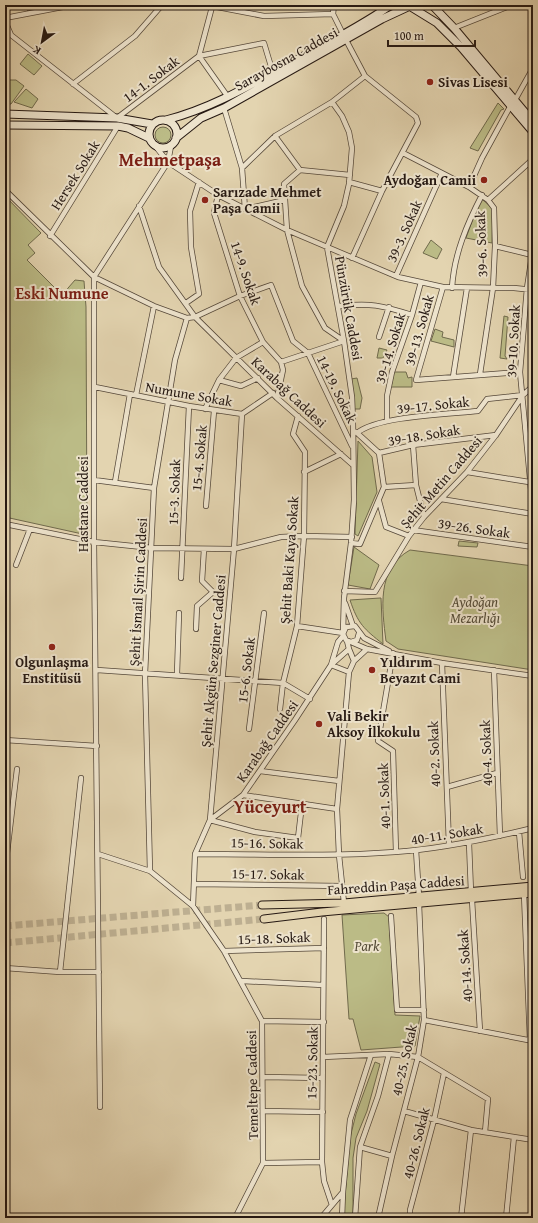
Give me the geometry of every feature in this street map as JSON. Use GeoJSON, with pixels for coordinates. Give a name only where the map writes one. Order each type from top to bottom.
{"type":"FeatureCollection","features":[{"type":"Feature","properties":{"kind":"main road","name":"Fahreddin Paşa Caddesi"},"geometry":{"type":"LineString","coordinates":[[471,896],[533,886]]}},
{"type":"Feature","properties":{"kind":"main road","name":"Fahreddin Paşa Caddesi"},"geometry":{"type":"LineString","coordinates":[[264,919],[419,900],[533,893]]}},
{"type":"Feature","properties":{"kind":"main road","name":"Fahreddin Paşa Caddesi"},"geometry":{"type":"LineString","coordinates":[[262,905],[419,900]]}},
{"type":"Feature","properties":{"kind":"street"},"geometry":{"type":"LineString","coordinates":[[5,18],[73,5]]}},
{"type":"Feature","properties":{"kind":"street"},"geometry":{"type":"LineString","coordinates":[[73,84],[135,36],[162,5]]}},
{"type":"Feature","properties":{"kind":"street"},"geometry":{"type":"LineString","coordinates":[[334,5],[333,14],[365,76],[416,117],[418,123],[382,191],[352,258]]}},
{"type":"Feature","properties":{"kind":"street","name":"Saraybosna Caddesi"},"geometry":{"type":"LineString","coordinates":[[176,138],[201,118],[224,108],[344,37],[391,5]]}},
{"type":"Feature","properties":{"kind":"street","name":"Saraybosna Caddesi"},"geometry":{"type":"LineString","coordinates":[[166,120],[203,109],[228,98],[273,72],[344,37],[409,6],[419,5]]}},
{"type":"Feature","properties":{"kind":"street"},"geometry":{"type":"LineString","coordinates":[[432,5],[454,28],[513,102],[533,132]]}},
{"type":"Feature","properties":{"kind":"street"},"geometry":{"type":"LineString","coordinates":[[454,28],[503,7],[512,5]]}},
{"type":"Feature","properties":{"kind":"street"},"geometry":{"type":"LineString","coordinates":[[228,98],[199,56],[209,6],[264,16],[333,14]]}},
{"type":"Feature","properties":{"kind":"street"},"geometry":{"type":"LineString","coordinates":[[409,6],[437,23],[533,122]]}},
{"type":"Feature","properties":{"kind":"street"},"geometry":{"type":"LineString","coordinates":[[5,21],[11,35],[117,118]]}},
{"type":"Feature","properties":{"kind":"street"},"geometry":{"type":"LineString","coordinates":[[199,56],[264,43],[273,72]]}},
{"type":"Feature","properties":{"kind":"street","name":"14-1. Sokak"},"geometry":{"type":"LineString","coordinates":[[117,118],[199,56]]}},
{"type":"Feature","properties":{"kind":"street"},"geometry":{"type":"LineString","coordinates":[[469,186],[482,158],[533,68]]}},
{"type":"Feature","properties":{"kind":"street"},"geometry":{"type":"LineString","coordinates":[[242,168],[275,136],[332,102],[365,76]]}},
{"type":"Feature","properties":{"kind":"street","name":"Pünzürük Caddesi"},"geometry":{"type":"LineString","coordinates":[[332,102],[342,116],[349,132],[352,148],[350,175],[344,206],[327,247],[339,306],[352,397],[355,431],[353,465]]}},
{"type":"Feature","properties":{"kind":"street"},"geometry":{"type":"LineString","coordinates":[[224,108],[242,168],[245,208]]}},
{"type":"Feature","properties":{"kind":"street"},"geometry":{"type":"LineString","coordinates":[[5,114],[117,118],[152,124]]}},
{"type":"Feature","properties":{"kind":"street"},"geometry":{"type":"LineString","coordinates":[[94,277],[168,162],[171,146],[176,138],[175,127],[166,120],[159,120],[152,124],[149,131],[149,138]]}},
{"type":"Feature","properties":{"kind":"street"},"geometry":{"type":"LineString","coordinates":[[5,125],[118,126],[128,128],[149,138],[168,162],[218,195],[287,230],[396,276],[452,288],[527,288],[533,290]]}},
{"type":"Feature","properties":{"kind":"street","name":"Hersek Sokak"},"geometry":{"type":"LineString","coordinates":[[50,236],[118,126]]}},
{"type":"Feature","properties":{"kind":"street"},"geometry":{"type":"LineString","coordinates":[[275,136],[300,170]]}},
{"type":"Feature","properties":{"kind":"street"},"geometry":{"type":"LineString","coordinates":[[156,147],[164,148],[171,146]]}},
{"type":"Feature","properties":{"kind":"street"},"geometry":{"type":"LineString","coordinates":[[403,153],[469,186],[488,200],[531,160]]}},
{"type":"Feature","properties":{"kind":"street"},"geometry":{"type":"LineString","coordinates":[[531,160],[533,177]]}},
{"type":"Feature","properties":{"kind":"street"},"geometry":{"type":"LineString","coordinates":[[344,341],[325,328],[302,286],[287,230],[284,184],[300,170],[350,175]]}},
{"type":"Feature","properties":{"kind":"street","name":"39-3. Sokak"},"geometry":{"type":"LineString","coordinates":[[396,276],[442,173]]}},
{"type":"Feature","properties":{"kind":"street"},"geometry":{"type":"LineString","coordinates":[[186,303],[199,294],[191,247],[190,211],[199,182]]}},
{"type":"Feature","properties":{"kind":"street"},"geometry":{"type":"LineString","coordinates":[[349,182],[382,191]]}},
{"type":"Feature","properties":{"kind":"street"},"geometry":{"type":"LineString","coordinates":[[5,190],[50,236],[94,277],[154,306],[187,318],[195,317],[240,296]]}},
{"type":"Feature","properties":{"kind":"street","name":"14-9. Sokak"},"geometry":{"type":"LineString","coordinates":[[218,195],[214,212],[240,296],[263,342],[281,362]]}},
{"type":"Feature","properties":{"kind":"street"},"geometry":{"type":"LineString","coordinates":[[452,288],[454,265],[472,214],[482,195]]}},
{"type":"Feature","properties":{"kind":"street"},"geometry":{"type":"LineString","coordinates":[[245,208],[285,200]]}},
{"type":"Feature","properties":{"kind":"street","name":"39-6. Sokak"},"geometry":{"type":"LineString","coordinates":[[480,374],[493,288],[495,246],[494,208],[488,200]]}},
{"type":"Feature","properties":{"kind":"street","name":"Karabağ Caddesi"},"geometry":{"type":"LineString","coordinates":[[139,206],[159,267],[195,317],[277,398],[353,465],[352,537],[344,591],[343,634],[338,642],[331,666]]}},
{"type":"Feature","properties":{"kind":"street","name":"39-10. Sokak"},"geometry":{"type":"LineString","coordinates":[[533,223],[532,266],[527,288],[520,372],[529,482],[533,512]]}},
{"type":"Feature","properties":{"kind":"street"},"geometry":{"type":"LineString","coordinates":[[495,246],[532,255]]}},
{"type":"Feature","properties":{"kind":"street","name":"Hastane Caddesi"},"geometry":{"type":"LineString","coordinates":[[94,277],[94,542],[97,670],[100,1107]]}},
{"type":"Feature","properties":{"kind":"street","name":"39-14. Sokak"},"geometry":{"type":"LineString","coordinates":[[388,421],[387,396],[392,372],[412,315],[421,282]]}},
{"type":"Feature","properties":{"kind":"street","name":"14-19. Sokak"},"geometry":{"type":"LineString","coordinates":[[240,296],[271,285],[293,341],[308,353],[353,448]]}},
{"type":"Feature","properties":{"kind":"street","name":"39-13. Sokak"},"geometry":{"type":"LineString","coordinates":[[443,287],[416,380],[453,377]]}},
{"type":"Feature","properties":{"kind":"street"},"geometry":{"type":"LineString","coordinates":[[467,288],[453,377],[520,372]]}},
{"type":"Feature","properties":{"kind":"street"},"geometry":{"type":"LineString","coordinates":[[339,306],[368,304],[389,307],[412,315]]}},
{"type":"Feature","properties":{"kind":"street"},"geometry":{"type":"LineString","coordinates":[[136,395],[154,306]]}},
{"type":"Feature","properties":{"kind":"street"},"geometry":{"type":"LineString","coordinates":[[379,337],[389,307]]}},
{"type":"Feature","properties":{"kind":"street","name":"Şehit İsmail Şirin Caddesi"},"geometry":{"type":"LineString","coordinates":[[150,871],[145,674],[154,488],[167,401],[175,360],[187,318]]}},
{"type":"Feature","properties":{"kind":"street"},"geometry":{"type":"LineString","coordinates":[[277,398],[283,370],[281,362],[344,341]]}},
{"type":"Feature","properties":{"kind":"street"},"geometry":{"type":"LineString","coordinates":[[205,409],[219,380],[236,358],[263,342]]}},
{"type":"Feature","properties":{"kind":"street"},"geometry":{"type":"LineString","coordinates":[[219,380],[241,386],[258,378]]}},
{"type":"Feature","properties":{"kind":"street","name":"Şehit Metin Caddesi"},"geometry":{"type":"LineString","coordinates":[[344,591],[376,592],[413,530],[467,472],[496,435],[523,395],[533,386]]}},
{"type":"Feature","properties":{"kind":"street","name":"Numune Sokak"},"geometry":{"type":"LineString","coordinates":[[95,387],[214,411],[242,414],[273,393]]}},
{"type":"Feature","properties":{"kind":"street"},"geometry":{"type":"LineString","coordinates":[[115,482],[130,394]]}},
{"type":"Feature","properties":{"kind":"street","name":"39-17. Sokak"},"geometry":{"type":"LineString","coordinates":[[355,431],[388,421],[478,411],[487,399],[523,395]]}},
{"type":"Feature","properties":{"kind":"street","name":"15-3. Sokak"},"geometry":{"type":"LineString","coordinates":[[181,578],[189,406]]}},
{"type":"Feature","properties":{"kind":"street","name":"15-4. Sokak"},"geometry":{"type":"LineString","coordinates":[[206,506],[214,411]]}},
{"type":"Feature","properties":{"kind":"street","name":"Şehit Akgün Sezginer Caddesi"},"geometry":{"type":"LineString","coordinates":[[193,906],[195,854],[210,820],[221,679],[234,549],[242,414]]}},
{"type":"Feature","properties":{"kind":"street","name":"Şehit Baki Kaya Sokak"},"geometry":{"type":"LineString","coordinates":[[280,709],[283,683],[297,626],[304,536],[305,452],[293,434],[298,416]]}},
{"type":"Feature","properties":{"kind":"street"},"geometry":{"type":"LineString","coordinates":[[351,542],[360,544],[384,487],[379,453],[355,431]]}},
{"type":"Feature","properties":{"kind":"street","name":"39-18. Sokak"},"geometry":{"type":"LineString","coordinates":[[379,453],[413,445],[496,435]]}},
{"type":"Feature","properties":{"kind":"street"},"geometry":{"type":"LineString","coordinates":[[413,445],[416,486],[424,517]]}},
{"type":"Feature","properties":{"kind":"street"},"geometry":{"type":"LineString","coordinates":[[304,472],[341,454]]}},
{"type":"Feature","properties":{"kind":"street"},"geometry":{"type":"LineString","coordinates":[[467,472],[529,482]]}},
{"type":"Feature","properties":{"kind":"street"},"geometry":{"type":"LineString","coordinates":[[94,480],[154,488]]}},
{"type":"Feature","properties":{"kind":"street"},"geometry":{"type":"LineString","coordinates":[[384,487],[416,486]]}},
{"type":"Feature","properties":{"kind":"street"},"geometry":{"type":"LineString","coordinates":[[441,499],[533,512]]}},
{"type":"Feature","properties":{"kind":"street"},"geometry":{"type":"LineString","coordinates":[[379,501],[386,527],[409,536]]}},
{"type":"Feature","properties":{"kind":"street"},"geometry":{"type":"LineString","coordinates":[[5,524],[94,542],[152,548],[234,549],[281,538],[304,536],[352,537]]}},
{"type":"Feature","properties":{"kind":"street"},"geometry":{"type":"LineString","coordinates":[[16,565],[30,529]]}},
{"type":"Feature","properties":{"kind":"street","name":"39-26. Sokak"},"geometry":{"type":"LineString","coordinates":[[413,530],[533,547]]}},
{"type":"Feature","properties":{"kind":"street"},"geometry":{"type":"LineString","coordinates":[[196,629],[197,606],[212,592],[202,581],[204,549]]}},
{"type":"Feature","properties":{"kind":"street","name":"Karabağ Caddesi"},"geometry":{"type":"LineString","coordinates":[[344,598],[353,626]]}},
{"type":"Feature","properties":{"kind":"street"},"geometry":{"type":"LineString","coordinates":[[177,674],[179,613]]}},
{"type":"Feature","properties":{"kind":"street","name":"15-6. Sokak"},"geometry":{"type":"LineString","coordinates":[[249,730],[264,613]]}},
{"type":"Feature","properties":{"kind":"street"},"geometry":{"type":"LineString","coordinates":[[297,626],[343,634],[349,642],[367,649],[442,663],[533,676]]}},
{"type":"Feature","properties":{"kind":"street"},"geometry":{"type":"LineString","coordinates":[[343,634],[346,627],[353,626],[358,629],[359,633],[364,638],[392,653]]}},
{"type":"Feature","properties":{"kind":"street"},"geometry":{"type":"LineString","coordinates":[[349,642],[357,640],[359,633]]}},
{"type":"Feature","properties":{"kind":"street"},"geometry":{"type":"LineString","coordinates":[[349,642],[349,649],[354,661]]}},
{"type":"Feature","properties":{"kind":"street","name":"Karabağ Caddesi"},"geometry":{"type":"LineString","coordinates":[[210,820],[242,795],[310,699],[331,666],[349,649]]}},
{"type":"Feature","properties":{"kind":"street"},"geometry":{"type":"LineString","coordinates":[[344,902],[339,855],[337,809],[339,781],[349,672],[354,661],[367,649]]}},
{"type":"Feature","properties":{"kind":"street","name":"40-1. Sokak"},"geometry":{"type":"LineString","coordinates":[[392,653],[378,741],[393,751],[396,852]]}},
{"type":"Feature","properties":{"kind":"street","name":"40-2. Sokak"},"geometry":{"type":"LineString","coordinates":[[442,663],[449,845]]}},
{"type":"Feature","properties":{"kind":"street"},"geometry":{"type":"LineString","coordinates":[[331,666],[349,672]]}},
{"type":"Feature","properties":{"kind":"street"},"geometry":{"type":"LineString","coordinates":[[97,670],[145,674],[177,674],[221,679],[283,683],[310,699]]}},
{"type":"Feature","properties":{"kind":"street","name":"40-4. Sokak"},"geometry":{"type":"LineString","coordinates":[[494,670],[500,836]]}},
{"type":"Feature","properties":{"kind":"street"},"geometry":{"type":"LineString","coordinates":[[5,740],[97,746]]}},
{"type":"Feature","properties":{"kind":"street"},"geometry":{"type":"LineString","coordinates":[[5,870],[17,769]]}},
{"type":"Feature","properties":{"kind":"street"},"geometry":{"type":"LineString","coordinates":[[260,771],[339,781]]}},
{"type":"Feature","properties":{"kind":"street"},"geometry":{"type":"LineString","coordinates":[[447,787],[498,773]]}},
{"type":"Feature","properties":{"kind":"street"},"geometry":{"type":"LineString","coordinates":[[60,972],[81,778]]}},
{"type":"Feature","properties":{"kind":"street"},"geometry":{"type":"LineString","coordinates":[[242,795],[337,809]]}},
{"type":"Feature","properties":{"kind":"street"},"geometry":{"type":"LineString","coordinates":[[210,820],[255,832],[298,838],[302,804]]}},
{"type":"Feature","properties":{"kind":"street","name":"40-11. Sokak"},"geometry":{"type":"LineString","coordinates":[[339,855],[396,852],[469,843],[533,828]]}},
{"type":"Feature","properties":{"kind":"street"},"geometry":{"type":"LineString","coordinates":[[519,832],[522,877]]}},
{"type":"Feature","properties":{"kind":"street","name":"40-14. Sokak"},"geometry":{"type":"LineString","coordinates":[[469,843],[480,1031]]}},
{"type":"Feature","properties":{"kind":"street","name":"40-25. Sokak"},"geometry":{"type":"LineString","coordinates":[[378,1218],[392,1156],[418,1057],[424,1020],[416,850]]}},
{"type":"Feature","properties":{"kind":"street","name":"Temeltepe Caddesi"},"geometry":{"type":"LineString","coordinates":[[98,854],[150,871],[193,906],[224,951],[242,981],[262,1021],[264,1077],[264,1163],[236,1218]]}},
{"type":"Feature","properties":{"kind":"street","name":"15-16. Sokak"},"geometry":{"type":"LineString","coordinates":[[195,854],[339,855]]}},
{"type":"Feature","properties":{"kind":"street","name":"15-17. Sokak"},"geometry":{"type":"LineString","coordinates":[[194,884],[342,886]]}},
{"type":"Feature","properties":{"kind":"street"},"geometry":{"type":"LineString","coordinates":[[424,1020],[531,1041],[524,894]]}},
{"type":"Feature","properties":{"kind":"street"},"geometry":{"type":"LineString","coordinates":[[391,916],[397,1010],[424,1010]]}},
{"type":"Feature","properties":{"kind":"street","name":"15-23. Sokak"},"geometry":{"type":"LineString","coordinates":[[324,919],[322,1162],[324,1181],[332,1205]]}},
{"type":"Feature","properties":{"kind":"street","name":"15-18. Sokak"},"geometry":{"type":"LineString","coordinates":[[224,951],[324,948]]}},
{"type":"Feature","properties":{"kind":"street"},"geometry":{"type":"LineString","coordinates":[[526,950],[533,950]]}},
{"type":"Feature","properties":{"kind":"street"},"geometry":{"type":"LineString","coordinates":[[5,968],[60,972],[99,972]]}},
{"type":"Feature","properties":{"kind":"street"},"geometry":{"type":"LineString","coordinates":[[242,981],[323,985]]}},
{"type":"Feature","properties":{"kind":"street"},"geometry":{"type":"LineString","coordinates":[[262,1021],[324,1022]]}},
{"type":"Feature","properties":{"kind":"street"},"geometry":{"type":"LineString","coordinates":[[354,1218],[360,1147],[378,1096],[389,1054]]}},
{"type":"Feature","properties":{"kind":"street"},"geometry":{"type":"LineString","coordinates":[[323,1057],[389,1054],[418,1057],[488,1099],[484,1132]]}},
{"type":"Feature","properties":{"kind":"street"},"geometry":{"type":"LineString","coordinates":[[342,1218],[350,1120],[371,1055]]}},
{"type":"Feature","properties":{"kind":"street","name":"40-26. Sokak"},"geometry":{"type":"LineString","coordinates":[[410,1218],[410,1210],[434,1120],[444,1073]]}},
{"type":"Feature","properties":{"kind":"street"},"geometry":{"type":"LineString","coordinates":[[264,1077],[322,1078]]}},
{"type":"Feature","properties":{"kind":"street"},"geometry":{"type":"LineString","coordinates":[[264,1111],[323,1112]]}},
{"type":"Feature","properties":{"kind":"street"},"geometry":{"type":"LineString","coordinates":[[404,1111],[470,1130],[533,1140]]}},
{"type":"Feature","properties":{"kind":"street"},"geometry":{"type":"LineString","coordinates":[[461,1218],[470,1130]]}},
{"type":"Feature","properties":{"kind":"street"},"geometry":{"type":"LineString","coordinates":[[506,1218],[514,1137]]}},
{"type":"Feature","properties":{"kind":"street"},"geometry":{"type":"LineString","coordinates":[[360,1147],[392,1156]]}},
{"type":"Feature","properties":{"kind":"street"},"geometry":{"type":"LineString","coordinates":[[264,1163],[322,1162]]}},
{"type":"Feature","properties":{"kind":"street"},"geometry":{"type":"LineString","coordinates":[[321,1218],[343,1192]]}},
{"type":"Feature","properties":{"kind":"green space"},"geometry":{"type":"Polygon","coordinates":[[[22,5],[51,5],[28,11],[22,5]]]}},
{"type":"Feature","properties":{"kind":"green space"},"geometry":{"type":"Polygon","coordinates":[[[28,54],[42,66],[34,75],[20,64],[28,54]]]}},
{"type":"Feature","properties":{"kind":"green space"},"geometry":{"type":"Polygon","coordinates":[[[5,80],[16,80],[24,86],[11,104],[5,104],[5,80]]]}},
{"type":"Feature","properties":{"kind":"green space"},"geometry":{"type":"Polygon","coordinates":[[[26,89],[38,99],[32,108],[14,102],[26,89]]]}},
{"type":"Feature","properties":{"kind":"green space"},"geometry":{"type":"Polygon","coordinates":[[[498,103],[504,109],[501,110],[478,151],[470,148],[498,103]]]}},
{"type":"Feature","properties":{"kind":"green space"},"geometry":{"type":"Polygon","coordinates":[[[160,127],[166,127],[171,132],[169,141],[166,143],[160,143],[155,138],[155,132],[160,127]]]}},
{"type":"Feature","properties":{"kind":"green space"},"geometry":{"type":"Polygon","coordinates":[[[5,196],[41,233],[28,245],[35,253],[27,260],[62,295],[75,280],[84,281],[86,307],[87,535],[5,517],[5,196]]]}},
{"type":"Feature","properties":{"kind":"green space"},"geometry":{"type":"Polygon","coordinates":[[[482,199],[493,209],[492,243],[466,238],[482,199]]]}},
{"type":"Feature","properties":{"kind":"green space"},"geometry":{"type":"Polygon","coordinates":[[[431,240],[442,249],[437,259],[423,253],[431,240]]]}},
{"type":"Feature","properties":{"kind":"green space"},"geometry":{"type":"Polygon","coordinates":[[[504,316],[508,317],[505,356],[507,359],[500,358],[504,316]]]}},
{"type":"Feature","properties":{"kind":"green space"},"geometry":{"type":"Polygon","coordinates":[[[435,329],[443,332],[442,337],[454,340],[454,347],[431,341],[435,329]]]}},
{"type":"Feature","properties":{"kind":"green space"},"geometry":{"type":"Polygon","coordinates":[[[379,348],[387,350],[383,358],[377,358],[379,348]]]}},
{"type":"Feature","properties":{"kind":"green space"},"geometry":{"type":"Polygon","coordinates":[[[394,372],[406,372],[408,378],[412,377],[412,387],[391,387],[394,372]]]}},
{"type":"Feature","properties":{"kind":"green space"},"geometry":{"type":"Polygon","coordinates":[[[357,378],[362,398],[360,409],[354,409],[351,379],[357,378]]]}},
{"type":"Feature","properties":{"kind":"green space"},"geometry":{"type":"Polygon","coordinates":[[[358,441],[372,457],[377,492],[358,536],[355,534],[358,441]]]}},
{"type":"Feature","properties":{"kind":"green space"},"geometry":{"type":"Polygon","coordinates":[[[459,541],[478,543],[477,547],[458,546],[459,541]]]}},
{"type":"Feature","properties":{"kind":"green space"},"geometry":{"type":"Polygon","coordinates":[[[354,547],[379,565],[370,589],[348,585],[354,547]]]}},
{"type":"Feature","properties":{"kind":"green space","name":"Aydoğan Mezarlığı"},"geometry":{"type":"Polygon","coordinates":[[[410,550],[533,566],[533,670],[398,649],[386,641],[383,603],[386,579],[391,568],[399,558],[410,550]]]}},
{"type":"Feature","properties":{"kind":"green space"},"geometry":{"type":"Polygon","coordinates":[[[381,598],[383,644],[359,621],[350,600],[381,598]]]}},
{"type":"Feature","properties":{"kind":"green space","name":"Park"},"geometry":{"type":"Polygon","coordinates":[[[384,913],[389,917],[395,1015],[420,1016],[415,1046],[361,1050],[353,1019],[349,1019],[342,915],[384,913]]]}},
{"type":"Feature","properties":{"kind":"green space"},"geometry":{"type":"Polygon","coordinates":[[[375,1062],[380,1064],[367,1111],[356,1138],[353,1158],[353,1218],[343,1218],[350,1138],[356,1114],[375,1062]]]}},
{"type":"Feature","properties":{"kind":"tunnel"},"geometry":{"type":"LineString","coordinates":[[5,926],[262,905]]}},
{"type":"Feature","properties":{"kind":"tunnel"},"geometry":{"type":"LineString","coordinates":[[5,943],[264,919]]}},
{"type":"Feature","properties":{"kind":"place","name":"Sivas Lisesi"},"geometry":{"type":"Point","coordinates":[430,82]}},
{"type":"Feature","properties":{"kind":"place","name":"Aydoğan Camii"},"geometry":{"type":"Point","coordinates":[484,180]}},
{"type":"Feature","properties":{"kind":"place","name":"Sarızade Mehmet Paşa Camii"},"geometry":{"type":"Point","coordinates":[205,200]}},
{"type":"Feature","properties":{"kind":"place","name":"Olgunlaşma Enstitüsü"},"geometry":{"type":"Point","coordinates":[52,647]}},
{"type":"Feature","properties":{"kind":"place","name":"Yıldırım Beyazıt Cami"},"geometry":{"type":"Point","coordinates":[372,670]}},
{"type":"Feature","properties":{"kind":"place","name":"Vali Bekir Aksoy İlkokulu"},"geometry":{"type":"Point","coordinates":[319,724]}},
{"type":"Feature","properties":{"kind":"district","name":"Mehmetpaşa"},"geometry":{"type":"Point","coordinates":[170,159]}},
{"type":"Feature","properties":{"kind":"district","name":"Eski Numune"},"geometry":{"type":"Point","coordinates":[62,293]}},
{"type":"Feature","properties":{"kind":"district","name":"Yüceyurt"},"geometry":{"type":"Point","coordinates":[270,806]}}]}
